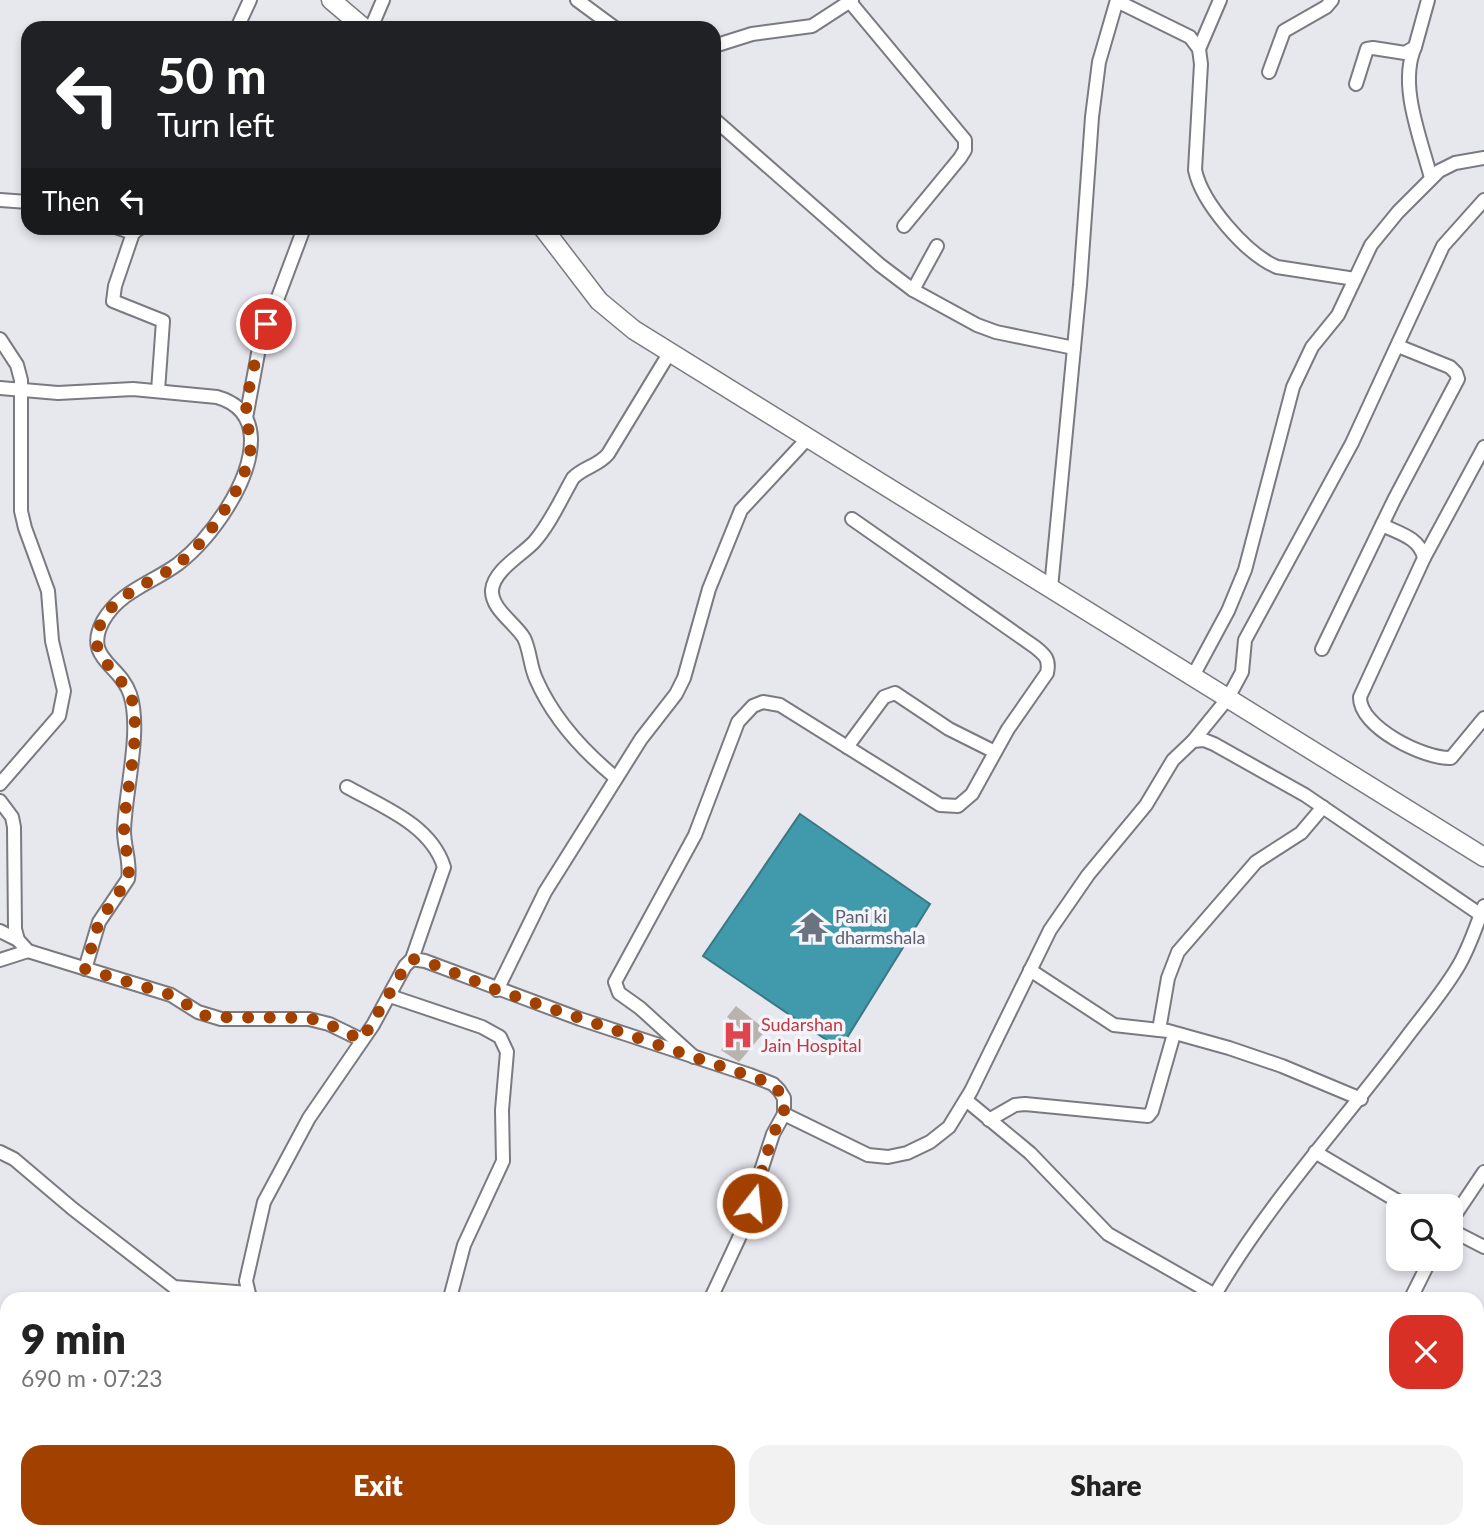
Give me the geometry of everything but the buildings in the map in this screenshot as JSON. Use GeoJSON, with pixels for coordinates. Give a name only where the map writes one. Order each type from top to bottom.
{"type":"FeatureCollection","features":[{"type":"Feature","properties":{"kind":"main road"},"geometry":{"type":"LineString","coordinates":[[331,0],[356,21]]}},
{"type":"Feature","properties":{"kind":"main road"},"geometry":{"type":"LineString","coordinates":[[548,235],[599,301],[634,330],[1484,857]]}},
{"type":"Feature","properties":{"kind":"street"},"geometry":{"type":"LineString","coordinates":[[240,21],[250,0]]}},
{"type":"Feature","properties":{"kind":"street"},"geometry":{"type":"LineString","coordinates":[[374,21],[383,0]]}},
{"type":"Feature","properties":{"kind":"street"},"geometry":{"type":"LineString","coordinates":[[578,0],[606,21]]}},
{"type":"Feature","properties":{"kind":"street"},"geometry":{"type":"LineString","coordinates":[[1199,49],[1220,0]]}},
{"type":"Feature","properties":{"kind":"street"},"geometry":{"type":"LineString","coordinates":[[1269,72],[1284,31],[1326,7],[1332,0]]}},
{"type":"Feature","properties":{"kind":"street"},"geometry":{"type":"LineString","coordinates":[[1429,0],[1409,61],[1407,81],[1431,178]]}},
{"type":"Feature","properties":{"kind":"street"},"geometry":{"type":"LineString","coordinates":[[721,44],[752,34],[812,26],[851,1],[965,140],[965,150],[960,158],[904,226]]}},
{"type":"Feature","properties":{"kind":"street"},"geometry":{"type":"LineString","coordinates":[[1051,588],[1074,348],[1092,117],[1099,62],[1117,1],[1190,37],[1199,49],[1201,64],[1195,170],[1198,184],[1219,214],[1265,262],[1277,267],[1355,279]]}},
{"type":"Feature","properties":{"kind":"street"},"geometry":{"type":"LineString","coordinates":[[1356,84],[1367,50],[1373,48],[1405,53],[1415,47]]}},
{"type":"Feature","properties":{"kind":"street"},"geometry":{"type":"LineString","coordinates":[[721,125],[880,265],[913,290],[977,325],[996,332],[1074,348]]}},
{"type":"Feature","properties":{"kind":"street"},"geometry":{"type":"LineString","coordinates":[[1193,676],[1228,611],[1245,570],[1293,387],[1302,363],[1338,315],[1371,245],[1398,212],[1431,178],[1455,163],[1484,158]]}},
{"type":"Feature","properties":{"kind":"street"},"geometry":{"type":"LineString","coordinates":[[0,200],[21,202]]}},
{"type":"Feature","properties":{"kind":"street"},"geometry":{"type":"LineString","coordinates":[[784,1114],[867,1155],[888,1157],[907,1153],[930,1142],[950,1127],[1065,905],[1132,823],[1173,760],[1193,741],[1228,698],[1242,672],[1245,640],[1352,443],[1443,246],[1484,200]]}},
{"type":"Feature","properties":{"kind":"street"},"geometry":{"type":"LineString","coordinates":[[135,235],[115,286],[113,301],[163,321],[158,391]]}},
{"type":"Feature","properties":{"kind":"street"},"geometry":{"type":"LineString","coordinates":[[246,418],[259,348],[301,235]]}},
{"type":"Feature","properties":{"kind":"street"},"geometry":{"type":"LineString","coordinates":[[913,290],[937,246]]}},
{"type":"Feature","properties":{"kind":"street"},"geometry":{"type":"LineString","coordinates":[[0,339],[17,365],[20,390],[21,511],[24,528],[48,590],[52,641],[64,691],[59,716],[0,784]]}},
{"type":"Feature","properties":{"kind":"street"},"geometry":{"type":"LineString","coordinates":[[1322,649],[1382,525],[1458,379],[1450,367],[1398,346]]}},
{"type":"Feature","properties":{"kind":"street"},"geometry":{"type":"LineString","coordinates":[[615,778],[576,742],[546,698],[535,678],[523,638],[494,600],[492,589],[498,577],[533,544],[573,478],[601,462],[608,454],[670,352]]}},
{"type":"Feature","properties":{"kind":"street"},"geometry":{"type":"LineString","coordinates":[[0,387],[58,393],[133,389],[231,401],[240,407],[251,432],[248,461],[227,507],[213,528],[177,565],[117,602],[96,636],[98,648],[105,661],[124,681],[133,706],[134,727],[124,827],[128,879],[95,931],[85,969]]}},
{"type":"Feature","properties":{"kind":"street"},"geometry":{"type":"LineString","coordinates":[[497,990],[545,892],[615,778],[676,694],[684,678],[709,589],[741,510],[808,438]]}},
{"type":"Feature","properties":{"kind":"street"},"geometry":{"type":"LineString","coordinates":[[1484,447],[1424,558],[1360,697],[1359,706],[1372,724],[1424,754],[1438,758],[1451,758],[1484,718]]}},
{"type":"Feature","properties":{"kind":"street"},"geometry":{"type":"LineString","coordinates":[[694,1057],[640,1008],[619,993],[615,982],[695,835],[738,723],[753,706],[771,702],[948,807],[966,802],[1021,707],[1047,673],[1049,664],[1046,656],[852,519]]}},
{"type":"Feature","properties":{"kind":"street"},"geometry":{"type":"LineString","coordinates":[[1382,525],[1416,542],[1422,549],[1424,558]]}},
{"type":"Feature","properties":{"kind":"street"},"geometry":{"type":"LineString","coordinates":[[847,747],[884,697],[895,693],[949,729],[995,752]]}},
{"type":"Feature","properties":{"kind":"street"},"geometry":{"type":"LineString","coordinates":[[1193,741],[1204,740],[1214,744],[1323,807],[1483,912],[1469,945],[1447,984],[1361,1098],[1273,1206],[1217,1292]]}},
{"type":"Feature","properties":{"kind":"street"},"geometry":{"type":"LineString","coordinates":[[248,1292],[246,1281],[264,1202],[309,1118],[412,959],[442,880],[444,867],[441,855],[418,828],[347,787]]}},
{"type":"Feature","properties":{"kind":"street"},"geometry":{"type":"LineString","coordinates":[[0,801],[12,817],[14,827],[15,929],[18,940]]}},
{"type":"Feature","properties":{"kind":"street"},"geometry":{"type":"LineString","coordinates":[[1159,1030],[1168,978],[1178,952],[1256,862],[1301,833],[1323,807]]}},
{"type":"Feature","properties":{"kind":"street"},"geometry":{"type":"LineString","coordinates":[[0,931],[18,940],[28,951],[171,995],[208,1017],[309,1018],[362,1040]]}},
{"type":"Feature","properties":{"kind":"street"},"geometry":{"type":"LineString","coordinates":[[0,960],[28,951]]}},
{"type":"Feature","properties":{"kind":"street"},"geometry":{"type":"LineString","coordinates":[[412,959],[425,961],[497,990],[773,1084],[784,1098],[784,1114],[773,1134],[740,1238],[714,1292]]}},
{"type":"Feature","properties":{"kind":"street"},"geometry":{"type":"LineString","coordinates":[[1030,970],[1114,1025],[1159,1030],[1229,1048],[1361,1098]]}},
{"type":"Feature","properties":{"kind":"street"},"geometry":{"type":"LineString","coordinates":[[390,996],[482,1027],[500,1037],[507,1052],[502,1119],[503,1161],[464,1245],[452,1292]]}},
{"type":"Feature","properties":{"kind":"street"},"geometry":{"type":"LineString","coordinates":[[989,1120],[1015,1105],[1025,1104],[1148,1116],[1152,1111],[1174,1034]]}},
{"type":"Feature","properties":{"kind":"street"},"geometry":{"type":"LineString","coordinates":[[966,1100],[1060,1182],[1108,1234],[1206,1292]]}},
{"type":"Feature","properties":{"kind":"street"},"geometry":{"type":"LineString","coordinates":[[0,1152],[14,1159],[174,1287],[216,1292]]}},
{"type":"Feature","properties":{"kind":"street"},"geometry":{"type":"LineString","coordinates":[[1315,1152],[1386,1194]]}},
{"type":"Feature","properties":{"kind":"street"},"geometry":{"type":"LineString","coordinates":[[1463,1203],[1484,1172]]}},
{"type":"Feature","properties":{"kind":"street"},"geometry":{"type":"LineString","coordinates":[[1463,1236],[1484,1247]]}},
{"type":"Feature","properties":{"kind":"street"},"geometry":{"type":"LineString","coordinates":[[1414,1292],[1424,1271]]}},
{"type":"Feature","properties":{"kind":"water"},"geometry":{"type":"Polygon","coordinates":[[[800,814],[930,904],[840,1049],[703,956],[800,814]]]}},
{"type":"Feature","properties":{"kind":"place","name":"Pani ki dharmshala"},"geometry":{"type":"Point","coordinates":[812,927]}},
{"type":"Feature","properties":{"kind":"place","name":"Sudarshan Jain Hospital"},"geometry":{"type":"Point","coordinates":[738,1035]}},
{"type":"Feature","properties":{"kind":"route"},"geometry":{"type":"LineString","coordinates":[[266,324],[253,374],[246,418],[251,432],[248,461],[227,507],[199,545],[177,565],[129,592],[117,602],[96,636],[98,648],[105,661],[124,681],[130,693],[134,727],[124,827],[128,879],[99,922],[85,969],[171,995],[208,1017],[309,1018],[320,1020],[362,1040],[408,962],[412,959],[425,961],[497,990],[773,1084],[784,1098],[784,1114],[773,1134],[752,1203]]}}]}
